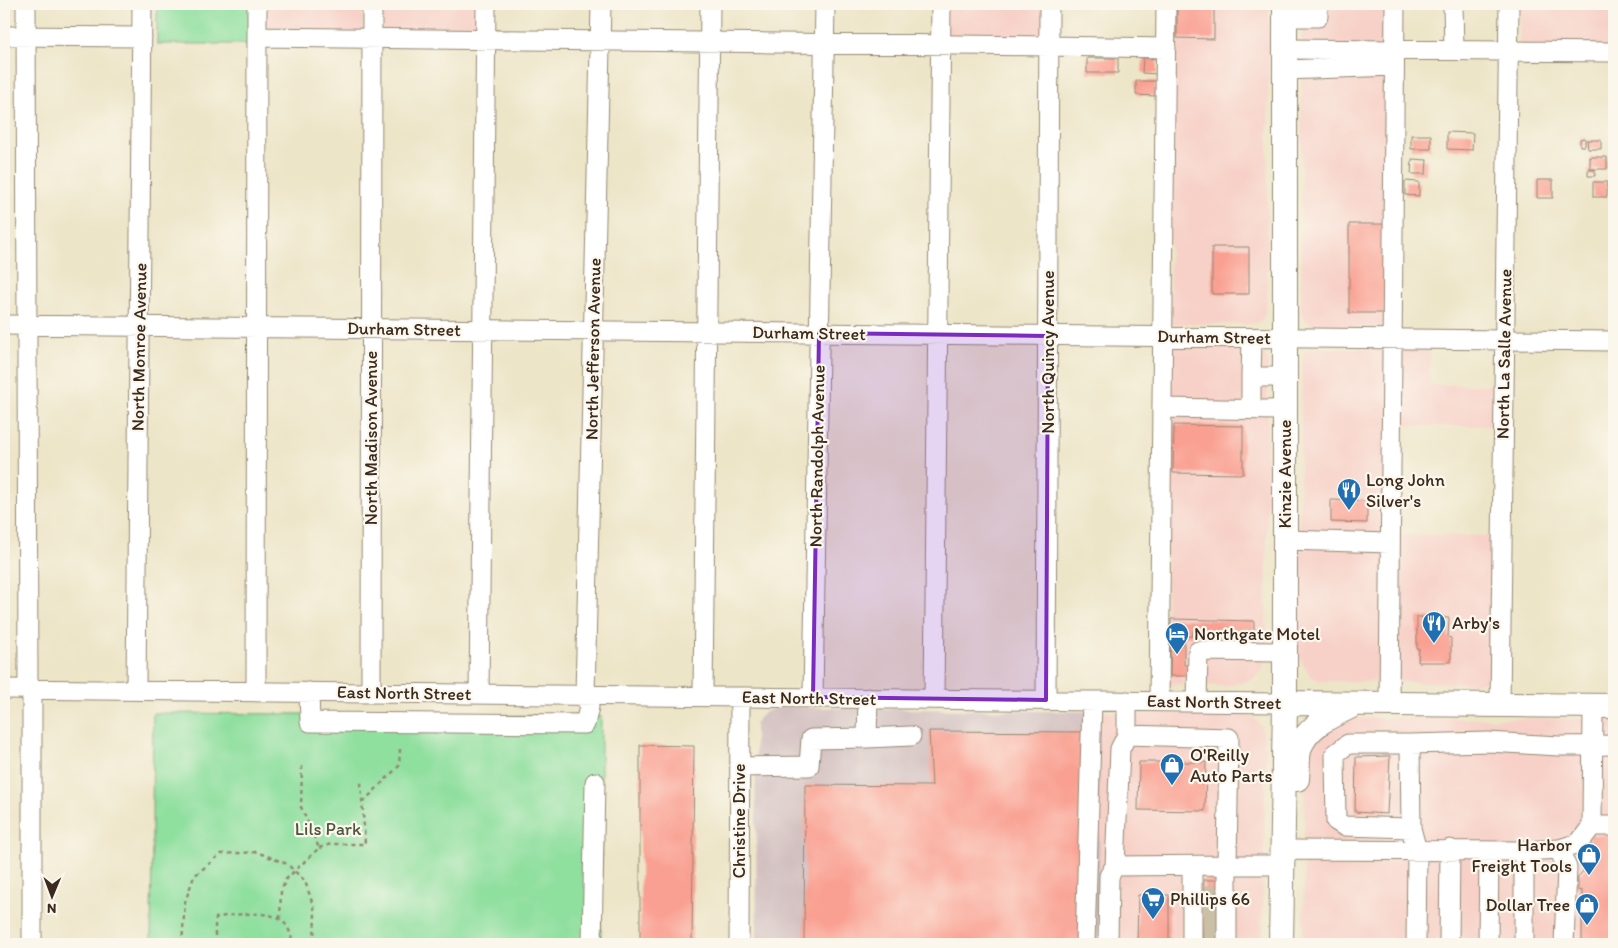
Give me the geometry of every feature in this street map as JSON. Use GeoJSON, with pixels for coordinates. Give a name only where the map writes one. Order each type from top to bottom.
{"type":"FeatureCollection","features":[{"type":"Feature","properties":{"kind":"main road","name":"Kinzie Avenue"},"geometry":{"type":"LineString","coordinates":[[1281,944],[1285,652],[1285,10]]}},
{"type":"Feature","properties":{"kind":"main road","name":"East North Street"},"geometry":{"type":"LineString","coordinates":[[1284,703],[1603,706]]}},
{"type":"Feature","properties":{"kind":"main road"},"geometry":{"type":"LineString","coordinates":[[1283,815],[1294,796],[1299,751],[1304,742],[1315,727],[1327,718],[1358,704]]}},
{"type":"Feature","properties":{"kind":"street"},"geometry":{"type":"LineString","coordinates":[[26,4],[26,325],[32,944]]}},
{"type":"Feature","properties":{"kind":"street","name":"North Monroe Avenue"},"geometry":{"type":"LineString","coordinates":[[136,690],[142,4]]}},
{"type":"Feature","properties":{"kind":"street"},"geometry":{"type":"LineString","coordinates":[[256,691],[257,4]]}},
{"type":"Feature","properties":{"kind":"street","name":"North Madison Avenue"},"geometry":{"type":"LineString","coordinates":[[371,693],[372,4]]}},
{"type":"Feature","properties":{"kind":"street"},"geometry":{"type":"LineString","coordinates":[[479,694],[486,4]]}},
{"type":"Feature","properties":{"kind":"street","name":"North Jefferson Avenue"},"geometry":{"type":"LineString","coordinates":[[309,692],[310,722],[585,724],[589,707],[585,695],[601,4]]}},
{"type":"Feature","properties":{"kind":"street"},"geometry":{"type":"LineString","coordinates":[[703,696],[710,4]]}},
{"type":"Feature","properties":{"kind":"street","name":"North Randolph Avenue"},"geometry":{"type":"LineString","coordinates":[[813,698],[825,4]]}},
{"type":"Feature","properties":{"kind":"street"},"geometry":{"type":"LineString","coordinates":[[934,699],[941,4]]}},
{"type":"Feature","properties":{"kind":"street","name":"North Quincy Avenue"},"geometry":{"type":"LineString","coordinates":[[1046,700],[1049,4]]}},
{"type":"Feature","properties":{"kind":"street"},"geometry":{"type":"LineString","coordinates":[[1160,701],[1166,4]]}},
{"type":"Feature","properties":{"kind":"street"},"geometry":{"type":"LineString","coordinates":[[1389,704],[1395,4]]}},
{"type":"Feature","properties":{"kind":"street"},"geometry":{"type":"LineString","coordinates":[[1453,4],[1454,50]]}},
{"type":"Feature","properties":{"kind":"street","name":"North La Salle Avenue"},"geometry":{"type":"LineString","coordinates":[[1500,705],[1509,4]]}},
{"type":"Feature","properties":{"kind":"street"},"geometry":{"type":"LineString","coordinates":[[1285,10],[1318,10],[1318,49]]}},
{"type":"Feature","properties":{"kind":"street"},"geometry":{"type":"LineString","coordinates":[[4,36],[142,37]]}},
{"type":"Feature","properties":{"kind":"street"},"geometry":{"type":"LineString","coordinates":[[257,37],[1166,48]]}},
{"type":"Feature","properties":{"kind":"street"},"geometry":{"type":"LineString","coordinates":[[1285,59],[1318,49],[1394,58]]}},
{"type":"Feature","properties":{"kind":"street"},"geometry":{"type":"LineString","coordinates":[[1285,59],[1394,58],[1454,50],[1614,52]]}},
{"type":"Feature","properties":{"kind":"street","name":"Durham Street"},"geometry":{"type":"LineString","coordinates":[[4,325],[1614,341]]}},
{"type":"Feature","properties":{"kind":"street"},"geometry":{"type":"LineString","coordinates":[[1251,409],[1252,338]]}},
{"type":"Feature","properties":{"kind":"street"},"geometry":{"type":"LineString","coordinates":[[1251,377],[1285,377]]}},
{"type":"Feature","properties":{"kind":"street"},"geometry":{"type":"LineString","coordinates":[[1162,408],[1284,410]]}},
{"type":"Feature","properties":{"kind":"street"},"geometry":{"type":"LineString","coordinates":[[1285,540],[1390,543]]}},
{"type":"Feature","properties":{"kind":"street"},"geometry":{"type":"LineString","coordinates":[[1197,702],[1198,651],[1285,652]]}},
{"type":"Feature","properties":{"kind":"street","name":"East North Street"},"geometry":{"type":"LineString","coordinates":[[4,689],[1284,703]]}},
{"type":"Feature","properties":{"kind":"street","name":"Christine Drive"},"geometry":{"type":"LineString","coordinates":[[739,944],[740,697]]}},
{"type":"Feature","properties":{"kind":"street"},"geometry":{"type":"LineString","coordinates":[[867,738],[868,698]]}},
{"type":"Feature","properties":{"kind":"street"},"geometry":{"type":"LineString","coordinates":[[1085,944],[1092,700]]}},
{"type":"Feature","properties":{"kind":"street"},"geometry":{"type":"LineString","coordinates":[[1108,944],[1109,876],[1114,866],[1120,749],[1126,735],[1128,701]]}},
{"type":"Feature","properties":{"kind":"street"},"geometry":{"type":"LineString","coordinates":[[1114,866],[1228,865],[1283,858],[1450,849],[1524,851],[1559,849],[1579,843],[1592,826],[1593,744],[1603,706]]}},
{"type":"Feature","properties":{"kind":"street"},"geometry":{"type":"LineString","coordinates":[[1126,735],[1229,738],[1228,865],[1210,917]]}},
{"type":"Feature","properties":{"kind":"street"},"geometry":{"type":"LineString","coordinates":[[740,767],[809,766],[811,739],[911,736]]}},
{"type":"Feature","properties":{"kind":"street"},"geometry":{"type":"LineString","coordinates":[[1411,828],[1344,826],[1336,821],[1335,754],[1348,744],[1488,742],[1559,746],[1614,744]]}},
{"type":"Feature","properties":{"kind":"street"},"geometry":{"type":"LineString","coordinates":[[1410,744],[1411,828],[1417,851],[1416,944]]}},
{"type":"Feature","properties":{"kind":"street"},"geometry":{"type":"LineString","coordinates":[[592,944],[595,782]]}},
{"type":"Feature","properties":{"kind":"street"},"geometry":{"type":"LineString","coordinates":[[1592,826],[1614,826]]}},
{"type":"Feature","properties":{"kind":"street"},"geometry":{"type":"LineString","coordinates":[[1449,944],[1450,849]]}},
{"type":"Feature","properties":{"kind":"street"},"geometry":{"type":"LineString","coordinates":[[1559,849],[1567,868],[1564,944]]}},
{"type":"Feature","properties":{"kind":"street"},"geometry":{"type":"LineString","coordinates":[[1488,944],[1489,850]]}},
{"type":"Feature","properties":{"kind":"street"},"geometry":{"type":"LineString","coordinates":[[1524,851],[1524,944]]}},
{"type":"Feature","properties":{"kind":"street"},"geometry":{"type":"LineString","coordinates":[[1192,866],[1210,917]]}},
{"type":"Feature","properties":{"kind":"path"},"geometry":{"type":"LineString","coordinates":[[363,802],[400,766],[400,749]]}},
{"type":"Feature","properties":{"kind":"path"},"geometry":{"type":"LineString","coordinates":[[302,766],[301,807],[319,848]]}},
{"type":"Feature","properties":{"kind":"path"},"geometry":{"type":"LineString","coordinates":[[280,919],[281,890],[286,879],[319,848],[331,844],[365,844],[361,782]]}},
{"type":"Feature","properties":{"kind":"path"},"geometry":{"type":"LineString","coordinates":[[182,944],[185,902],[194,876],[221,854],[256,852],[287,864],[305,881],[315,911],[314,944]]}},
{"type":"Feature","properties":{"kind":"path"},"geometry":{"type":"LineString","coordinates":[[215,944],[214,926],[216,918],[240,914],[266,915],[280,919],[288,928],[292,944]]}},
{"type":"Feature","properties":{"kind":"highlighted area"},"geometry":{"type":"Polygon","coordinates":[[[819,333],[1048,336],[1046,700],[813,697],[819,333]]]}},
{"type":"Feature","properties":{"kind":"shaded area"},"geometry":{"type":"Polygon","coordinates":[[[264,4],[363,4],[363,34],[264,33],[264,4]]]}},
{"type":"Feature","properties":{"kind":"shaded area"},"geometry":{"type":"Polygon","coordinates":[[[383,4],[482,4],[482,35],[383,35],[383,4]]]}},
{"type":"Feature","properties":{"kind":"shaded area"},"geometry":{"type":"Polygon","coordinates":[[[945,4],[1044,4],[1044,43],[944,41],[945,4]]]}},
{"type":"Feature","properties":{"kind":"shaded area"},"geometry":{"type":"Polygon","coordinates":[[[1173,4],[1269,4],[1267,300],[1264,316],[1260,321],[1253,324],[1169,324],[1173,4]]]}},
{"type":"Feature","properties":{"kind":"shaded area"},"geometry":{"type":"Polygon","coordinates":[[[1302,4],[1401,4],[1397,328],[1325,327],[1313,325],[1305,320],[1301,312],[1302,4]]]}},
{"type":"Feature","properties":{"kind":"shaded area"},"geometry":{"type":"Polygon","coordinates":[[[1520,4],[1614,4],[1614,55],[1519,55],[1520,4]]]}},
{"type":"Feature","properties":{"kind":"shaded area"},"geometry":{"type":"Polygon","coordinates":[[[1171,344],[1254,346],[1262,350],[1268,365],[1266,660],[1261,672],[1253,679],[1226,686],[1165,684],[1171,344]]]}},
{"type":"Feature","properties":{"kind":"shaded area"},"geometry":{"type":"Polygon","coordinates":[[[1319,348],[1430,350],[1429,385],[1496,385],[1496,426],[1396,426],[1395,535],[1494,536],[1491,672],[1489,678],[1483,682],[1320,681],[1312,677],[1301,662],[1297,649],[1302,361],[1304,353],[1319,348]]]}},
{"type":"Feature","properties":{"kind":"shaded area"},"geometry":{"type":"Polygon","coordinates":[[[784,707],[1099,712],[1100,944],[757,944],[755,725],[765,712],[784,707]]]}},
{"type":"Feature","properties":{"kind":"shaded area"},"geometry":{"type":"Polygon","coordinates":[[[1099,712],[1245,715],[1255,718],[1261,726],[1266,748],[1262,944],[1100,944],[1099,712]]]}},
{"type":"Feature","properties":{"kind":"shaded area"},"geometry":{"type":"Polygon","coordinates":[[[1356,718],[1614,719],[1614,944],[1303,944],[1305,755],[1334,721],[1356,718]]]}},
{"type":"Feature","properties":{"kind":"green space"},"geometry":{"type":"Polygon","coordinates":[[[157,4],[254,4],[254,44],[157,44],[157,4]]]}},
{"type":"Feature","properties":{"kind":"green space","name":"Lils Park"},"geometry":{"type":"Polygon","coordinates":[[[153,713],[601,716],[601,944],[151,944],[153,713]]]}},
{"type":"Feature","properties":{"kind":"building"},"geometry":{"type":"Polygon","coordinates":[[[1177,4],[1214,4],[1214,39],[1177,38],[1177,4]]]}},
{"type":"Feature","properties":{"kind":"building"},"geometry":{"type":"Polygon","coordinates":[[[1087,58],[1118,58],[1118,73],[1087,73],[1087,58]]]}},
{"type":"Feature","properties":{"kind":"building"},"geometry":{"type":"Polygon","coordinates":[[[1143,58],[1157,59],[1157,74],[1142,73],[1143,58]]]}},
{"type":"Feature","properties":{"kind":"building"},"geometry":{"type":"Polygon","coordinates":[[[1136,81],[1156,81],[1155,96],[1136,95],[1136,81]]]}},
{"type":"Feature","properties":{"kind":"building"},"geometry":{"type":"Polygon","coordinates":[[[1447,132],[1473,133],[1472,150],[1447,149],[1447,132]]]}},
{"type":"Feature","properties":{"kind":"building"},"geometry":{"type":"Polygon","coordinates":[[[1411,135],[1431,135],[1431,149],[1411,149],[1411,135]]]}},
{"type":"Feature","properties":{"kind":"building"},"geometry":{"type":"Polygon","coordinates":[[[1585,138],[1585,146],[1580,146],[1580,139],[1585,138]]]}},
{"type":"Feature","properties":{"kind":"building"},"geometry":{"type":"Polygon","coordinates":[[[1587,140],[1601,140],[1601,149],[1588,149],[1587,140]]]}},
{"type":"Feature","properties":{"kind":"building"},"geometry":{"type":"Polygon","coordinates":[[[1590,157],[1607,157],[1607,169],[1590,169],[1590,157]]]}},
{"type":"Feature","properties":{"kind":"building"},"geometry":{"type":"Polygon","coordinates":[[[1412,159],[1427,160],[1426,174],[1411,174],[1412,159]]]}},
{"type":"Feature","properties":{"kind":"building"},"geometry":{"type":"Polygon","coordinates":[[[1588,170],[1595,170],[1595,176],[1588,176],[1588,170]]]}},
{"type":"Feature","properties":{"kind":"building"},"geometry":{"type":"Polygon","coordinates":[[[1537,180],[1553,180],[1553,198],[1537,198],[1537,180]]]}},
{"type":"Feature","properties":{"kind":"building"},"geometry":{"type":"Polygon","coordinates":[[[1405,181],[1419,182],[1419,196],[1405,195],[1405,181]]]}},
{"type":"Feature","properties":{"kind":"building"},"geometry":{"type":"Polygon","coordinates":[[[1593,182],[1607,182],[1607,197],[1593,197],[1593,182]]]}},
{"type":"Feature","properties":{"kind":"building"},"geometry":{"type":"Polygon","coordinates":[[[1349,224],[1384,224],[1384,313],[1349,313],[1349,224]]]}},
{"type":"Feature","properties":{"kind":"building"},"geometry":{"type":"Polygon","coordinates":[[[1212,247],[1249,247],[1249,294],[1212,294],[1212,247]]]}},
{"type":"Feature","properties":{"kind":"building"},"geometry":{"type":"Polygon","coordinates":[[[1174,425],[1243,426],[1243,474],[1173,473],[1174,425]]]}},
{"type":"Feature","properties":{"kind":"building","name":"Long John Silver's"},"geometry":{"type":"Polygon","coordinates":[[[1331,500],[1367,501],[1367,523],[1331,522],[1331,500]]]}},
{"type":"Feature","properties":{"kind":"building","name":"Arby's"},"geometry":{"type":"Polygon","coordinates":[[[1417,617],[1449,618],[1448,637],[1451,638],[1451,662],[1418,662],[1417,617]]]}},
{"type":"Feature","properties":{"kind":"building","name":"Northgate Motel"},"geometry":{"type":"Polygon","coordinates":[[[1171,619],[1254,621],[1254,644],[1237,644],[1237,632],[1193,631],[1193,636],[1184,636],[1184,665],[1189,665],[1189,676],[1170,676],[1171,619]]]}},
{"type":"Feature","properties":{"kind":"building"},"geometry":{"type":"Polygon","coordinates":[[[929,731],[1083,732],[1081,944],[804,944],[805,785],[932,786],[929,731]]]}},
{"type":"Feature","properties":{"kind":"building"},"geometry":{"type":"Polygon","coordinates":[[[640,745],[694,746],[692,944],[640,944],[640,745]]]}},
{"type":"Feature","properties":{"kind":"building"},"geometry":{"type":"Polygon","coordinates":[[[1390,756],[1387,814],[1355,812],[1356,757],[1390,756]]]}},
{"type":"Feature","properties":{"kind":"building","name":"O'Reilly Auto Parts"},"geometry":{"type":"Polygon","coordinates":[[[1139,762],[1206,762],[1205,811],[1138,810],[1139,762]]]}},
{"type":"Feature","properties":{"kind":"building"},"geometry":{"type":"Polygon","coordinates":[[[1590,835],[1614,835],[1614,944],[1582,944],[1582,890],[1578,891],[1578,877],[1590,863],[1590,835]]]}},
{"type":"Feature","properties":{"kind":"building","name":"Phillips 66"},"geometry":{"type":"Polygon","coordinates":[[[1204,880],[1220,880],[1219,944],[1203,944],[1204,880]]]}},
{"type":"Feature","properties":{"kind":"building","name":"Phillips 66"},"geometry":{"type":"Polygon","coordinates":[[[1138,895],[1169,895],[1169,944],[1137,944],[1138,895]]]}},
{"type":"Feature","properties":{"kind":"tunnel"},"geometry":{"type":"LineString","coordinates":[[1204,895],[1220,896]]}},
{"type":"Feature","properties":{"kind":"tunnel"},"geometry":{"type":"LineString","coordinates":[[1203,913],[1220,913]]}},
{"type":"Feature","properties":{"kind":"tunnel"},"geometry":{"type":"LineString","coordinates":[[1203,930],[1220,929]]}},
{"type":"Feature","properties":{"kind":"place","name":"Long John Silver's"},"geometry":{"type":"Point","coordinates":[1349,511]}},
{"type":"Feature","properties":{"kind":"place","name":"Arby's"},"geometry":{"type":"Point","coordinates":[1434,644]}},
{"type":"Feature","properties":{"kind":"place","name":"Northgate Motel"},"geometry":{"type":"Point","coordinates":[1177,655]}},
{"type":"Feature","properties":{"kind":"place","name":"O'Reilly Auto Parts"},"geometry":{"type":"Point","coordinates":[1172,786]}},
{"type":"Feature","properties":{"kind":"place","name":"Harbor Freight Tools"},"geometry":{"type":"Point","coordinates":[1589,876]}},
{"type":"Feature","properties":{"kind":"place","name":"Phillips 66"},"geometry":{"type":"Point","coordinates":[1153,920]}},
{"type":"Feature","properties":{"kind":"place","name":"Dollar Tree"},"geometry":{"type":"Point","coordinates":[1587,926]}}]}
